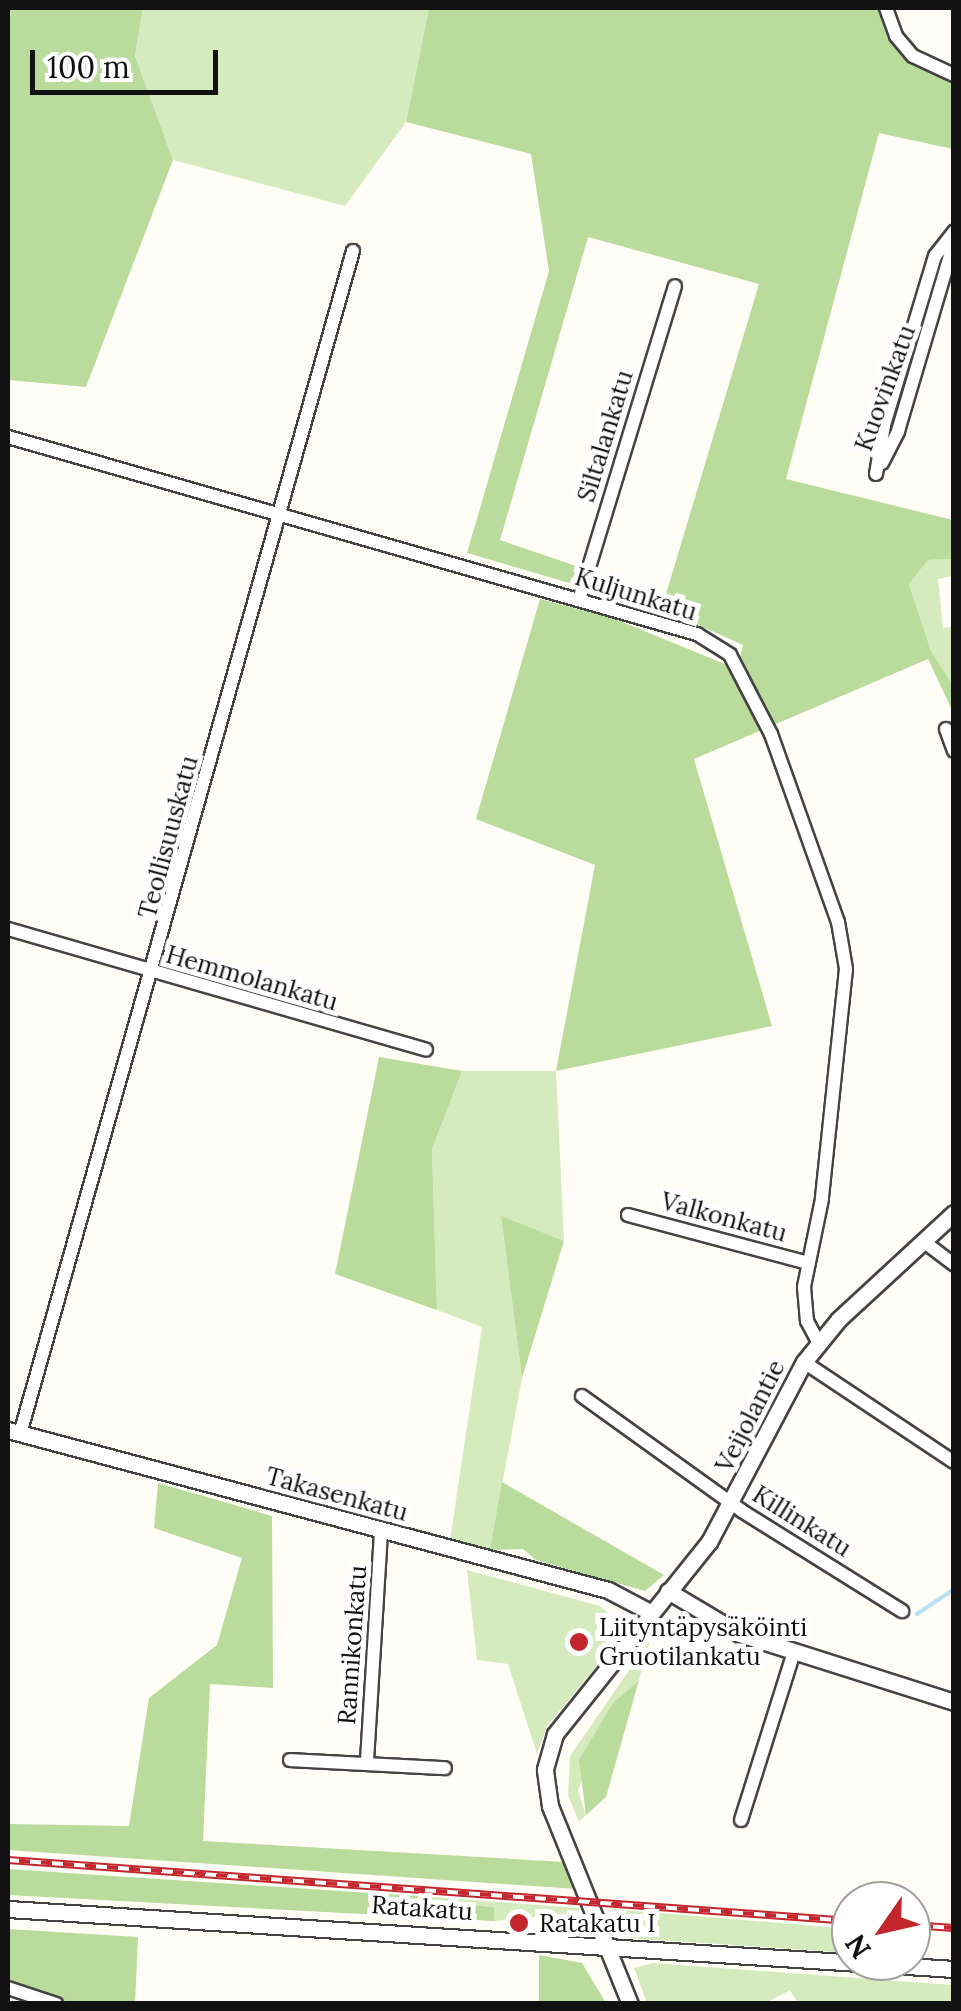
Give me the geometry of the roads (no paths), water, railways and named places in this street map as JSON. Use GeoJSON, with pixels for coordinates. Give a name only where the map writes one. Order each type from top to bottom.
{"type":"FeatureCollection","features":[{"type":"Feature","properties":{"kind":"street"},"geometry":{"type":"LineString","coordinates":[[886,8],[896,36],[913,56],[954,75]]}},
{"type":"Feature","properties":{"kind":"street","name":"Kuovinkatu"},"geometry":{"type":"LineString","coordinates":[[954,232],[935,256],[884,425],[876,474],[898,431],[954,242]]}},
{"type":"Feature","properties":{"kind":"street","name":"Teollisuuskatu"},"geometry":{"type":"LineString","coordinates":[[14,1432],[154,974],[282,520],[353,250]]}},
{"type":"Feature","properties":{"kind":"street","name":"Siltalankatu"},"geometry":{"type":"LineString","coordinates":[[579,600],[674,286]]}},
{"type":"Feature","properties":{"kind":"street","name":"Kuljunkatu"},"geometry":{"type":"LineString","coordinates":[[8,437],[282,520],[697,634],[730,655],[771,734],[838,922],[845,988],[804,1306],[819,1344]]}},
{"type":"Feature","properties":{"kind":"street"},"geometry":{"type":"LineString","coordinates":[[946,730],[954,751]]}},
{"type":"Feature","properties":{"kind":"street","name":"Hemmolankatu"},"geometry":{"type":"LineString","coordinates":[[8,929],[426,1050]]}},
{"type":"Feature","properties":{"kind":"street","name":"Veijolantie"},"geometry":{"type":"LineString","coordinates":[[630,2004],[556,1825],[546,1769],[555,1734],[734,1505],[804,1362],[954,1213]]}},
{"type":"Feature","properties":{"kind":"street","name":"Valkonkatu"},"geometry":{"type":"LineString","coordinates":[[628,1215],[809,1263]]}},
{"type":"Feature","properties":{"kind":"street"},"geometry":{"type":"LineString","coordinates":[[923,1241],[954,1264]]}},
{"type":"Feature","properties":{"kind":"street"},"geometry":{"type":"LineString","coordinates":[[804,1362],[954,1462]]}},
{"type":"Feature","properties":{"kind":"street","name":"Killinkatu"},"geometry":{"type":"LineString","coordinates":[[582,1396],[734,1505],[902,1612]]}},
{"type":"Feature","properties":{"kind":"street","name":"Takasenkatu"},"geometry":{"type":"LineString","coordinates":[[14,1432],[608,1590],[650,1612]]}},
{"type":"Feature","properties":{"kind":"street","name":"Rannikonkatu"},"geometry":{"type":"LineString","coordinates":[[367,1761],[381,1532]]}},
{"type":"Feature","properties":{"kind":"street"},"geometry":{"type":"LineString","coordinates":[[668,1591],[700,1616],[794,1652],[954,1702]]}},
{"type":"Feature","properties":{"kind":"street"},"geometry":{"type":"LineString","coordinates":[[740,1820],[794,1652]]}},
{"type":"Feature","properties":{"kind":"street","name":"Rannikonkatu"},"geometry":{"type":"LineString","coordinates":[[290,1760],[444,1768]]}},
{"type":"Feature","properties":{"kind":"street","name":"Ratakatu"},"geometry":{"type":"LineString","coordinates":[[8,1910],[954,1970]]}},
{"type":"Feature","properties":{"kind":"street"},"geometry":{"type":"LineString","coordinates":[[8,1988],[56,2004]]}},
{"type":"Feature","properties":{"kind":"waterway"},"geometry":{"type":"LineString","coordinates":[[917,1614],[954,1589]]}},
{"type":"Feature","properties":{"kind":"railway"},"geometry":{"type":"LineString","coordinates":[[8,1860],[831,1920]]}},
{"type":"Feature","properties":{"kind":"railway"},"geometry":{"type":"LineString","coordinates":[[931,1926],[954,1928]]}},
{"type":"Feature","properties":{"kind":"place","name":"Liityntäpysäköinti Gruotilankatu"},"geometry":{"type":"Point","coordinates":[579,1642]}},
{"type":"Feature","properties":{"kind":"place","name":"Ratakatu I"},"geometry":{"type":"Point","coordinates":[519,1923]}}]}
